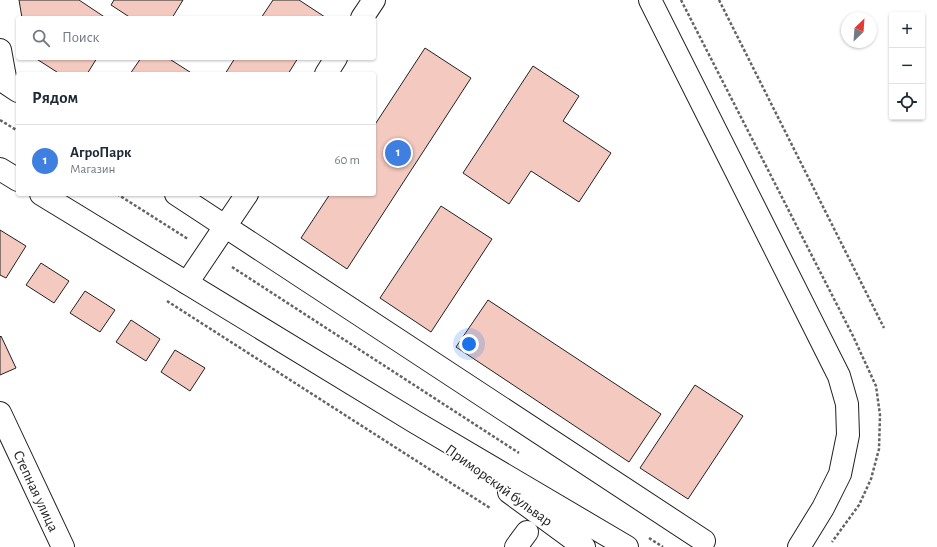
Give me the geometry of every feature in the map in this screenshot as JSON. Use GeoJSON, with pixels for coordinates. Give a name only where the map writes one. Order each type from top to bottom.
{"type":"FeatureCollection","features":[{"type":"Feature","properties":{"kind":"main road"},"geometry":{"type":"LineString","coordinates":[[363,16],[374,0]]}},
{"type":"Feature","properties":{"kind":"main road"},"geometry":{"type":"LineString","coordinates":[[650,0],[839,376],[847,404],[848,435],[840,474],[823,508],[798,547]]}},
{"type":"Feature","properties":{"kind":"main road"},"geometry":{"type":"LineString","coordinates":[[0,50],[6,83],[16,90]]}},
{"type":"Feature","properties":{"kind":"main road"},"geometry":{"type":"LineString","coordinates":[[327,72],[335,60]]}},
{"type":"Feature","properties":{"kind":"main road"},"geometry":{"type":"LineString","coordinates":[[0,169],[16,179]]}},
{"type":"Feature","properties":{"kind":"main road"},"geometry":{"type":"LineString","coordinates":[[44,196],[415,422],[635,541]]}},
{"type":"Feature","properties":{"kind":"main road"},"geometry":{"type":"LineString","coordinates":[[179,196],[704,540]]}},
{"type":"Feature","properties":{"kind":"main road"},"geometry":{"type":"LineString","coordinates":[[187,283],[246,196]]}},
{"type":"Feature","properties":{"kind":"main road","name":"Степная улица"},"geometry":{"type":"LineString","coordinates":[[0,413],[63,547]]}},
{"type":"Feature","properties":{"kind":"main road","name":"Приморский бульвар"},"geometry":{"type":"LineString","coordinates":[[415,422],[584,547]]}},
{"type":"Feature","properties":{"kind":"path"},"geometry":{"type":"LineString","coordinates":[[681,0],[853,336]]}},
{"type":"Feature","properties":{"kind":"path"},"geometry":{"type":"LineString","coordinates":[[719,0],[884,328]]}},
{"type":"Feature","properties":{"kind":"path"},"geometry":{"type":"LineString","coordinates":[[0,120],[16,130]]}},
{"type":"Feature","properties":{"kind":"path"},"geometry":{"type":"LineString","coordinates":[[120,196],[190,241]]}},
{"type":"Feature","properties":{"kind":"path"},"geometry":{"type":"LineString","coordinates":[[232,267],[524,457]]}},
{"type":"Feature","properties":{"kind":"path"},"geometry":{"type":"LineString","coordinates":[[167,301],[494,510]]}},
{"type":"Feature","properties":{"kind":"path"},"geometry":{"type":"LineString","coordinates":[[635,541],[663,547]]}},
{"type":"Feature","properties":{"kind":"building"},"geometry":{"type":"Polygon","coordinates":[[[19,0],[79,0],[103,16],[22,16],[19,0]]]}},
{"type":"Feature","properties":{"kind":"building"},"geometry":{"type":"Polygon","coordinates":[[[114,0],[183,0],[173,16],[128,16],[111,5],[114,0]]]}},
{"type":"Feature","properties":{"kind":"building"},"geometry":{"type":"Polygon","coordinates":[[[273,0],[299,0],[323,16],[262,16],[273,0]]]}},
{"type":"Feature","properties":{"kind":"building"},"geometry":{"type":"Polygon","coordinates":[[[425,48],[471,78],[347,269],[301,238],[329,196],[376,196],[376,123],[425,48]]]}},
{"type":"Feature","properties":{"kind":"building"},"geometry":{"type":"Polygon","coordinates":[[[38,60],[96,60],[88,72],[57,72],[38,60]]]}},
{"type":"Feature","properties":{"kind":"building"},"geometry":{"type":"Polygon","coordinates":[[[140,60],[171,60],[190,72],[131,72],[140,60]]]}},
{"type":"Feature","properties":{"kind":"building"},"geometry":{"type":"Polygon","coordinates":[[[234,60],[297,60],[289,72],[226,72],[234,60]]]}},
{"type":"Feature","properties":{"kind":"building"},"geometry":{"type":"Polygon","coordinates":[[[533,66],[579,96],[563,121],[611,153],[579,202],[531,171],[509,204],[463,173],[533,66]]]}},
{"type":"Feature","properties":{"kind":"building"},"geometry":{"type":"Polygon","coordinates":[[[441,206],[492,239],[431,332],[380,298],[441,206]]]}},
{"type":"Feature","properties":{"kind":"building"},"geometry":{"type":"Polygon","coordinates":[[[0,230],[26,246],[6,278],[0,275],[0,230]]]}},
{"type":"Feature","properties":{"kind":"building"},"geometry":{"type":"Polygon","coordinates":[[[41,263],[69,281],[54,303],[26,285],[41,263]]]}},
{"type":"Feature","properties":{"kind":"building"},"geometry":{"type":"Polygon","coordinates":[[[85,291],[115,310],[100,332],[70,313],[85,291]]]}},
{"type":"Feature","properties":{"kind":"building"},"geometry":{"type":"Polygon","coordinates":[[[488,300],[661,414],[629,462],[456,347],[488,300]]]}},
{"type":"Feature","properties":{"kind":"building"},"geometry":{"type":"Polygon","coordinates":[[[131,320],[160,339],[146,361],[116,342],[131,320]]]}},
{"type":"Feature","properties":{"kind":"building"},"geometry":{"type":"Polygon","coordinates":[[[1,336],[16,368],[0,375],[0,337],[1,336]]]}},
{"type":"Feature","properties":{"kind":"building"},"geometry":{"type":"Polygon","coordinates":[[[175,350],[205,368],[190,391],[161,372],[175,350]]]}},
{"type":"Feature","properties":{"kind":"building"},"geometry":{"type":"Polygon","coordinates":[[[695,385],[743,416],[688,499],[640,468],[695,385]]]}},
{"type":"Feature","properties":{"kind":"place","name":"АгроПарк"},"geometry":{"type":"Point","coordinates":[398,153]}}]}
